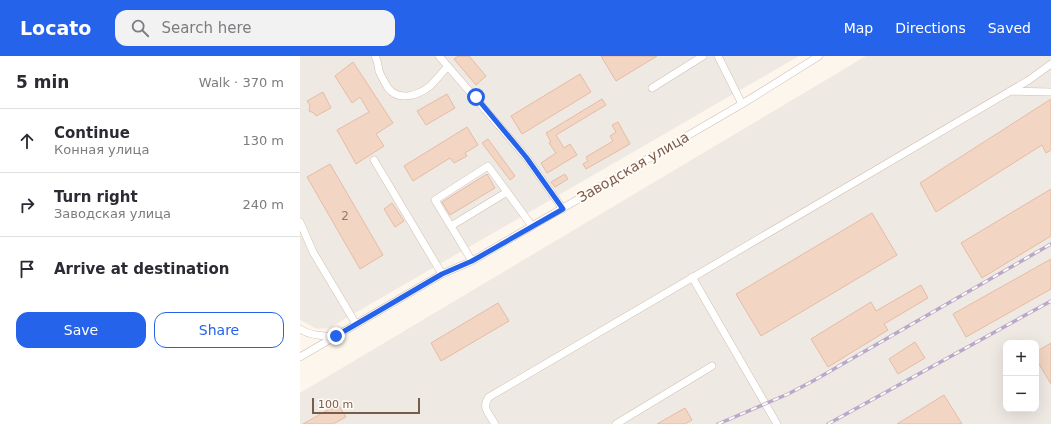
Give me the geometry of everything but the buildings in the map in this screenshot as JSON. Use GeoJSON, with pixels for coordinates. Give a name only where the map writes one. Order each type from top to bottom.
{"type":"FeatureCollection","features":[{"type":"Feature","properties":{"kind":"street"},"geometry":{"type":"LineString","coordinates":[[375,56],[380,71],[389,88],[394,93],[401,96],[417,94],[430,86],[447,67]]}},
{"type":"Feature","properties":{"kind":"street"},"geometry":{"type":"LineString","coordinates":[[439,56],[447,67],[476,97],[526,157],[563,209]]}},
{"type":"Feature","properties":{"kind":"street"},"geometry":{"type":"LineString","coordinates":[[652,88],[703,56]]}},
{"type":"Feature","properties":{"kind":"street"},"geometry":{"type":"LineString","coordinates":[[718,56],[742,104]]}},
{"type":"Feature","properties":{"kind":"street","name":"Заводская улица"},"geometry":{"type":"LineString","coordinates":[[300,357],[442,274],[472,261],[563,209],[742,104],[819,56]]}},
{"type":"Feature","properties":{"kind":"street"},"geometry":{"type":"LineString","coordinates":[[495,424],[485,408],[485,402],[489,397],[1030,80],[1051,64]]}},
{"type":"Feature","properties":{"kind":"street"},"geometry":{"type":"LineString","coordinates":[[1010,91],[1051,92]]}},
{"type":"Feature","properties":{"kind":"street"},"geometry":{"type":"LineString","coordinates":[[374,160],[442,274]]}},
{"type":"Feature","properties":{"kind":"street"},"geometry":{"type":"LineString","coordinates":[[472,261],[435,200],[488,166],[532,226]]}},
{"type":"Feature","properties":{"kind":"street"},"geometry":{"type":"LineString","coordinates":[[451,226],[507,192]]}},
{"type":"Feature","properties":{"kind":"street"},"geometry":{"type":"LineString","coordinates":[[300,222],[314,252],[356,324]]}},
{"type":"Feature","properties":{"kind":"street"},"geometry":{"type":"LineString","coordinates":[[692,277],[777,424]]}},
{"type":"Feature","properties":{"kind":"street"},"geometry":{"type":"LineString","coordinates":[[300,329],[306,333],[321,336],[336,336]]}},
{"type":"Feature","properties":{"kind":"street"},"geometry":{"type":"LineString","coordinates":[[616,424],[712,366]]}},
{"type":"Feature","properties":{"kind":"shaded area"},"geometry":{"type":"Polygon","coordinates":[[[300,56],[799,56],[329,328],[317,329],[300,320],[300,56]]]}},
{"type":"Feature","properties":{"kind":"shaded area"},"geometry":{"type":"Polygon","coordinates":[[[866,56],[1051,56],[1051,424],[300,424],[300,393],[866,56]]]}},
{"type":"Feature","properties":{"kind":"railway"},"geometry":{"type":"LineString","coordinates":[[718,424],[788,394],[813,381],[1051,244]]}},
{"type":"Feature","properties":{"kind":"railway"},"geometry":{"type":"LineString","coordinates":[[828,424],[1051,301]]}},
{"type":"Feature","properties":{"kind":"route"},"geometry":{"type":"LineString","coordinates":[[336,336],[442,274],[472,261],[563,209],[526,157],[476,97]]}}]}
